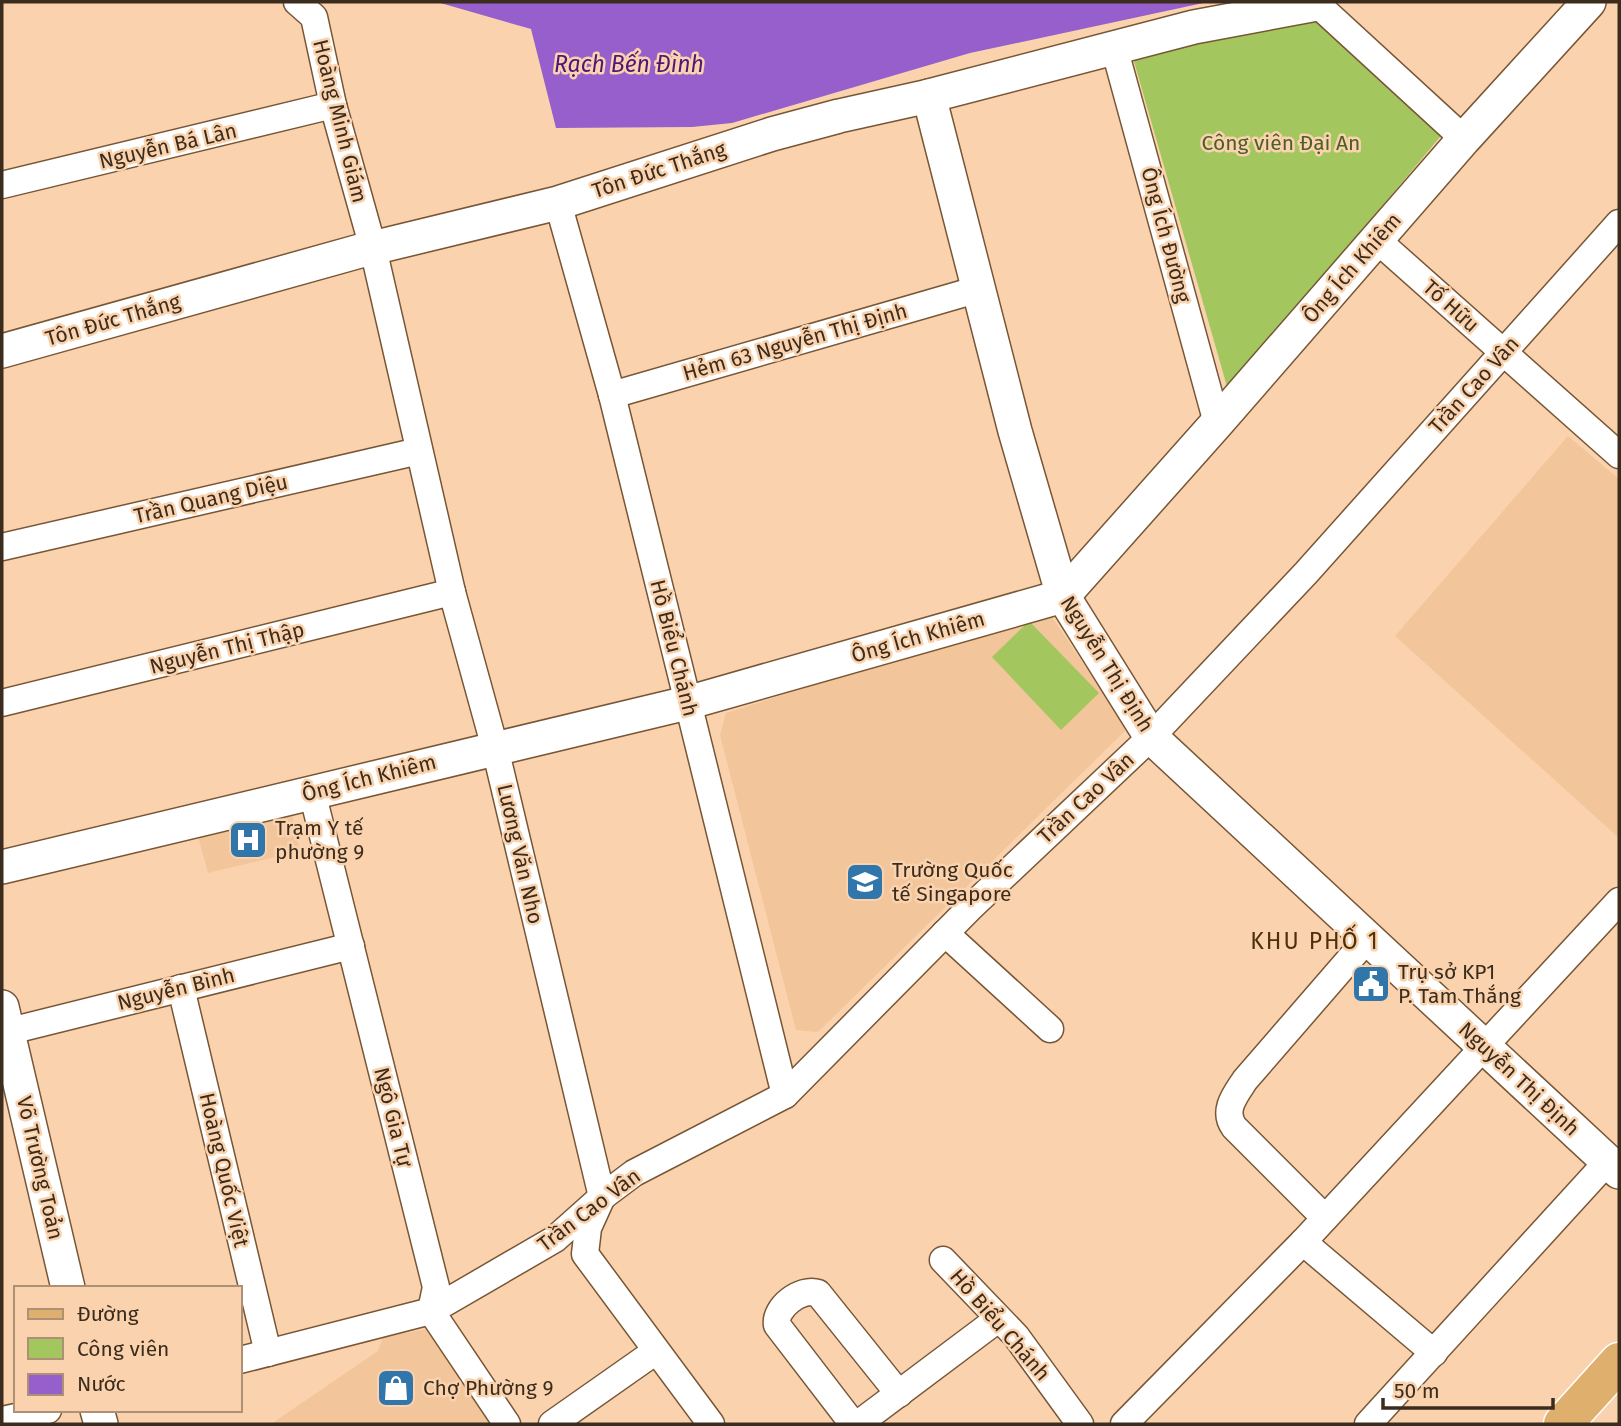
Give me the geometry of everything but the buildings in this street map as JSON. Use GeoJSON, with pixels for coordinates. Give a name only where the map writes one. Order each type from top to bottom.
{"type":"FeatureCollection","features":[{"type":"Feature","properties":{"kind":"main road"},"geometry":{"type":"LineString","coordinates":[[1563,1424],[1619,1362]]}},
{"type":"Feature","properties":{"kind":"street","name":"Hoàng Minh Giám"},"geometry":{"type":"LineString","coordinates":[[297,2],[314,17],[333,105],[373,248]]}},
{"type":"Feature","properties":{"kind":"street","name":"Ông Ích Khiêm"},"geometry":{"type":"LineString","coordinates":[[2,867],[495,747],[687,704],[1063,596],[1464,139],[1589,2]]}},
{"type":"Feature","properties":{"kind":"street"},"geometry":{"type":"LineString","coordinates":[[1318,3],[1464,139]]}},
{"type":"Feature","properties":{"kind":"street","name":"Tôn Đức Thắng"},"geometry":{"type":"LineString","coordinates":[[2,351],[373,248],[558,203],[772,134],[839,116],[929,96],[1194,27],[1318,3]]}},
{"type":"Feature","properties":{"kind":"street","name":"Ông Ích Đường"},"geometry":{"type":"LineString","coordinates":[[1114,47],[1217,423]]}},
{"type":"Feature","properties":{"kind":"street","name":"Nguyễn Thị Định"},"geometry":{"type":"LineString","coordinates":[[929,96],[1015,430],[1063,596],[1151,737],[1613,1167]]}},
{"type":"Feature","properties":{"kind":"street","name":"Nguyễn Bá Lân"},"geometry":{"type":"LineString","coordinates":[[2,185],[333,105]]}},
{"type":"Feature","properties":{"kind":"street","name":"Hồ Biểu Chánh"},"geometry":{"type":"LineString","coordinates":[[558,203],[612,396],[785,1095]]}},
{"type":"Feature","properties":{"kind":"street","name":"Trần Cao Vân"},"geometry":{"type":"LineString","coordinates":[[242,1360],[431,1311],[555,1239],[634,1173],[785,1095],[945,933],[1151,737],[1306,573],[1619,223]]}},
{"type":"Feature","properties":{"kind":"street","name":"Tố Hữu"},"geometry":{"type":"LineString","coordinates":[[1377,240],[1619,455]]}},
{"type":"Feature","properties":{"kind":"street","name":"Lương Văn Nho"},"geometry":{"type":"LineString","coordinates":[[373,248],[452,592],[495,747],[602,1198]]}},
{"type":"Feature","properties":{"kind":"street","name":"Hẻm 63 Nguyễn Thị Định"},"geometry":{"type":"LineString","coordinates":[[612,396],[979,289]]}},
{"type":"Feature","properties":{"kind":"street","name":"Trần Quang Diệu"},"geometry":{"type":"LineString","coordinates":[[2,547],[419,451]]}},
{"type":"Feature","properties":{"kind":"street","name":"Nguyễn Thị Thập"},"geometry":{"type":"LineString","coordinates":[[2,703],[452,592]]}},
{"type":"Feature","properties":{"kind":"street","name":"Ngô Gia Tự"},"geometry":{"type":"LineString","coordinates":[[312,792],[436,1287],[431,1311]]}},
{"type":"Feature","properties":{"kind":"street"},"geometry":{"type":"LineString","coordinates":[[1124,1424],[1303,1242],[1619,901]]}},
{"type":"Feature","properties":{"kind":"street"},"geometry":{"type":"LineString","coordinates":[[945,933],[1050,1029]]}},
{"type":"Feature","properties":{"kind":"street"},"geometry":{"type":"LineString","coordinates":[[1325,1218],[1234,1127],[1230,1122],[1229,1109],[1232,1099],[1245,1080],[1367,938]]}},
{"type":"Feature","properties":{"kind":"street","name":"Nguyễn Bình"},"geometry":{"type":"LineString","coordinates":[[4,1024],[181,988],[351,946]]}},
{"type":"Feature","properties":{"kind":"street","name":"Hoàng Quốc Việt"},"geometry":{"type":"LineString","coordinates":[[181,988],[268,1353]]}},
{"type":"Feature","properties":{"kind":"street","name":"Võ Trường Toản"},"geometry":{"type":"LineString","coordinates":[[4,1024],[68,1286]]}},
{"type":"Feature","properties":{"kind":"street"},"geometry":{"type":"LineString","coordinates":[[1368,1424],[1613,1167]]}},
{"type":"Feature","properties":{"kind":"street"},"geometry":{"type":"LineString","coordinates":[[602,1198],[588,1228],[585,1254],[711,1424]]}},
{"type":"Feature","properties":{"kind":"street"},"geometry":{"type":"LineString","coordinates":[[1303,1242],[1434,1353]]}},
{"type":"Feature","properties":{"kind":"street","name":"Hồ Biểu Chánh"},"geometry":{"type":"LineString","coordinates":[[943,1260],[1016,1336],[1080,1424]]}},
{"type":"Feature","properties":{"kind":"street"},"geometry":{"type":"LineString","coordinates":[[893,1408],[818,1293],[804,1292],[780,1309],[776,1318],[777,1325],[856,1424],[893,1408],[998,1319]]}},
{"type":"Feature","properties":{"kind":"street"},"geometry":{"type":"LineString","coordinates":[[431,1311],[507,1424]]}},
{"type":"Feature","properties":{"kind":"street"},"geometry":{"type":"LineString","coordinates":[[552,1424],[656,1351]]}},
{"type":"Feature","properties":{"kind":"street"},"geometry":{"type":"LineString","coordinates":[[2,1420],[39,1412]]}},
{"type":"Feature","properties":{"kind":"shaded area"},"geometry":{"type":"Polygon","coordinates":[[[1568,436],[1619,479],[1619,838],[1395,636],[1568,436]]]}},
{"type":"Feature","properties":{"kind":"shaded area","name":"Trường Quốc tế Singapore"},"geometry":{"type":"Polygon","coordinates":[[[1048,611],[1127,729],[818,1032],[796,1030],[720,735],[726,713],[1048,611]]]}},
{"type":"Feature","properties":{"kind":"shaded area","name":"Trạm Y tế phường 9"},"geometry":{"type":"Polygon","coordinates":[[[290,805],[300,851],[208,873],[196,829],[290,805]]]}},
{"type":"Feature","properties":{"kind":"shaded area","name":"Chợ Phường 9"},"geometry":{"type":"Polygon","coordinates":[[[428,1329],[491,1424],[271,1424],[378,1351],[383,1337],[428,1329]]]}},
{"type":"Feature","properties":{"kind":"green space","name":"Công viên Đại An"},"geometry":{"type":"Polygon","coordinates":[[[1314,12],[1445,131],[1228,390],[1133,58],[1314,12]]]}},
{"type":"Feature","properties":{"kind":"green space"},"geometry":{"type":"Polygon","coordinates":[[[1029,621],[1099,693],[1061,730],[992,657],[1029,621]]]}},
{"type":"Feature","properties":{"kind":"water","name":"Rạch Bến Đình"},"geometry":{"type":"Polygon","coordinates":[[[437,2],[1208,2],[970,53],[732,123],[692,127],[556,128],[531,29],[437,2]]]}},
{"type":"Feature","properties":{"kind":"place","name":"Trạm Y tế phường 9"},"geometry":{"type":"Point","coordinates":[248,840]}},
{"type":"Feature","properties":{"kind":"place","name":"Trường Quốc tế Singapore"},"geometry":{"type":"Point","coordinates":[865,882]}},
{"type":"Feature","properties":{"kind":"place","name":"Trụ sở KP1 P. Tam Thắng"},"geometry":{"type":"Point","coordinates":[1371,984]}},
{"type":"Feature","properties":{"kind":"place","name":"Chợ Phường 9"},"geometry":{"type":"Point","coordinates":[396,1388]}},
{"type":"Feature","properties":{"kind":"district","name":"KHU PHỐ 1"},"geometry":{"type":"Point","coordinates":[1315,941]}}]}
